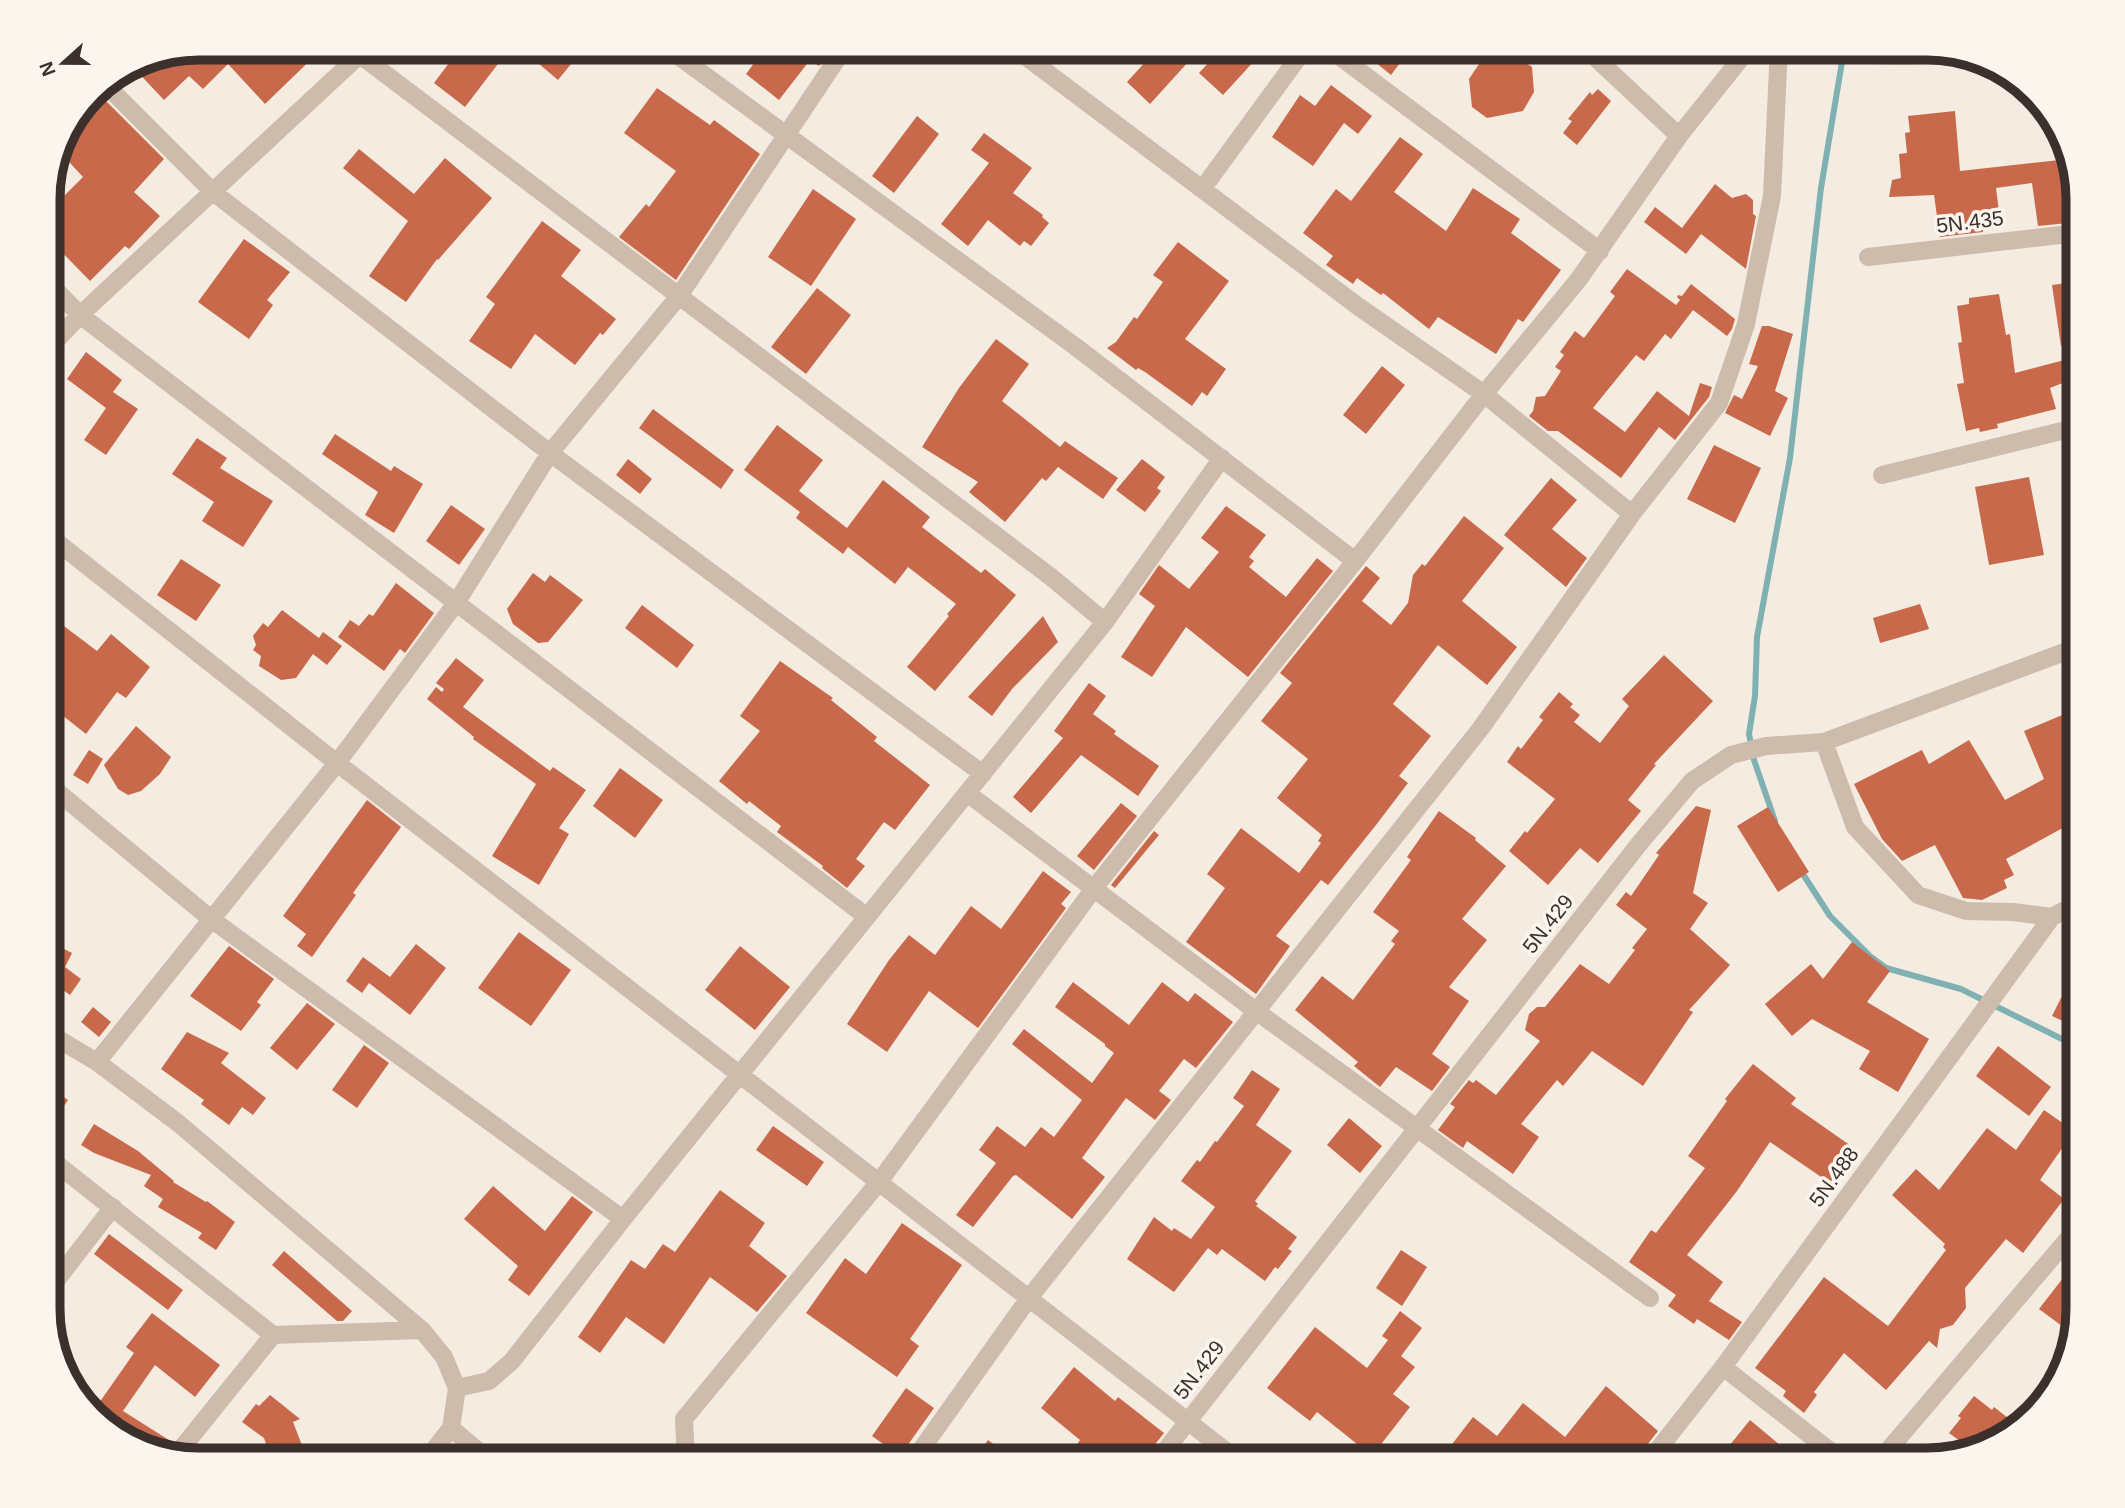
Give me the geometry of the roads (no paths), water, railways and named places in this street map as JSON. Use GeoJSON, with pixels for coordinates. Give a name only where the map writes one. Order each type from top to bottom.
{"type":"FeatureCollection","features":[{"type":"Feature","properties":{"kind":"street"},"geometry":{"type":"LineString","coordinates":[[60,336],[354,60]]}},
{"type":"Feature","properties":{"kind":"street"},"geometry":{"type":"LineString","coordinates":[[376,60],[679,296],[1051,577],[1105,622]]}},
{"type":"Feature","properties":{"kind":"street"},"geometry":{"type":"LineString","coordinates":[[684,60],[1076,347],[1355,561]]}},
{"type":"Feature","properties":{"kind":"street"},"geometry":{"type":"LineString","coordinates":[[97,1062],[337,763],[456,603],[550,453],[679,296],[836,60]]}},
{"type":"Feature","properties":{"kind":"street"},"geometry":{"type":"LineString","coordinates":[[1031,60],[1360,307],[1484,394],[1632,514]]}},
{"type":"Feature","properties":{"kind":"street"},"geometry":{"type":"LineString","coordinates":[[1203,188],[1297,60]]}},
{"type":"Feature","properties":{"kind":"street"},"geometry":{"type":"LineString","coordinates":[[1344,60],[1600,251]]}},
{"type":"Feature","properties":{"kind":"street"},"geometry":{"type":"LineString","coordinates":[[1598,60],[1679,136]]}},
{"type":"Feature","properties":{"kind":"street"},"geometry":{"type":"LineString","coordinates":[[686,1448],[684,1419],[879,1182],[1095,887],[1355,561],[1484,394],[1580,279],[1679,136],[1740,60]]}},
{"type":"Feature","properties":{"kind":"street"},"geometry":{"type":"LineString","coordinates":[[922,1448],[1029,1298],[1480,728],[1632,514],[1719,403],[1746,324],[1772,196],[1778,60]]}},
{"type":"Feature","properties":{"kind":"street"},"geometry":{"type":"LineString","coordinates":[[112,90],[214,192],[550,453],[983,774]]}},
{"type":"Feature","properties":{"kind":"street","name":"5N.435"},"geometry":{"type":"LineString","coordinates":[[1868,257],[2066,234]]}},
{"type":"Feature","properties":{"kind":"street"},"geometry":{"type":"LineString","coordinates":[[60,294],[80,315],[867,917]]}},
{"type":"Feature","properties":{"kind":"street"},"geometry":{"type":"LineString","coordinates":[[1882,475],[2066,429]]}},
{"type":"Feature","properties":{"kind":"street"},"geometry":{"type":"LineString","coordinates":[[457,1388],[489,1381],[512,1362],[623,1219],[1105,622],[1222,458]]}},
{"type":"Feature","properties":{"kind":"street"},"geometry":{"type":"LineString","coordinates":[[60,544],[337,763],[1223,1448]]}},
{"type":"Feature","properties":{"kind":"street","name":"5N.429"},"geometry":{"type":"LineString","coordinates":[[1167,1448],[1639,844],[1692,781],[1731,755],[1766,746],[1824,742],[2066,651]]}},
{"type":"Feature","properties":{"kind":"street"},"geometry":{"type":"LineString","coordinates":[[1824,742],[1855,827],[1918,895],[1966,911],[2013,912],[2052,918],[2066,910]]}},
{"type":"Feature","properties":{"kind":"street"},"geometry":{"type":"LineString","coordinates":[[967,793],[1256,1011],[1650,1298]]}},
{"type":"Feature","properties":{"kind":"street"},"geometry":{"type":"LineString","coordinates":[[60,795],[211,919],[623,1219]]}},
{"type":"Feature","properties":{"kind":"street","name":"5N.488"},"geometry":{"type":"LineString","coordinates":[[1659,1448],[1723,1367],[2052,918]]}},
{"type":"Feature","properties":{"kind":"street"},"geometry":{"type":"LineString","coordinates":[[60,1040],[97,1062],[178,1123],[422,1330],[444,1357],[457,1388],[451,1428],[435,1448]]}},
{"type":"Feature","properties":{"kind":"street"},"geometry":{"type":"LineString","coordinates":[[60,1166],[273,1335],[422,1330]]}},
{"type":"Feature","properties":{"kind":"street"},"geometry":{"type":"LineString","coordinates":[[60,1275],[113,1207]]}},
{"type":"Feature","properties":{"kind":"street"},"geometry":{"type":"LineString","coordinates":[[1890,1448],[2066,1241]]}},
{"type":"Feature","properties":{"kind":"street"},"geometry":{"type":"LineString","coordinates":[[183,1447],[273,1335]]}},
{"type":"Feature","properties":{"kind":"street"},"geometry":{"type":"LineString","coordinates":[[1723,1367],[1826,1448]]}},
{"type":"Feature","properties":{"kind":"street"},"geometry":{"type":"LineString","coordinates":[[451,1428],[475,1448]]}},
{"type":"Feature","properties":{"kind":"waterway"},"geometry":{"type":"LineString","coordinates":[[1775,821],[1754,760],[1749,734],[1755,696],[1757,637],[1790,458],[1821,188],[1842,60]]}},
{"type":"Feature","properties":{"kind":"waterway"},"geometry":{"type":"LineString","coordinates":[[1799,868],[1830,916],[1871,957],[1886,968],[1961,989],[2066,1041]]}}]}
